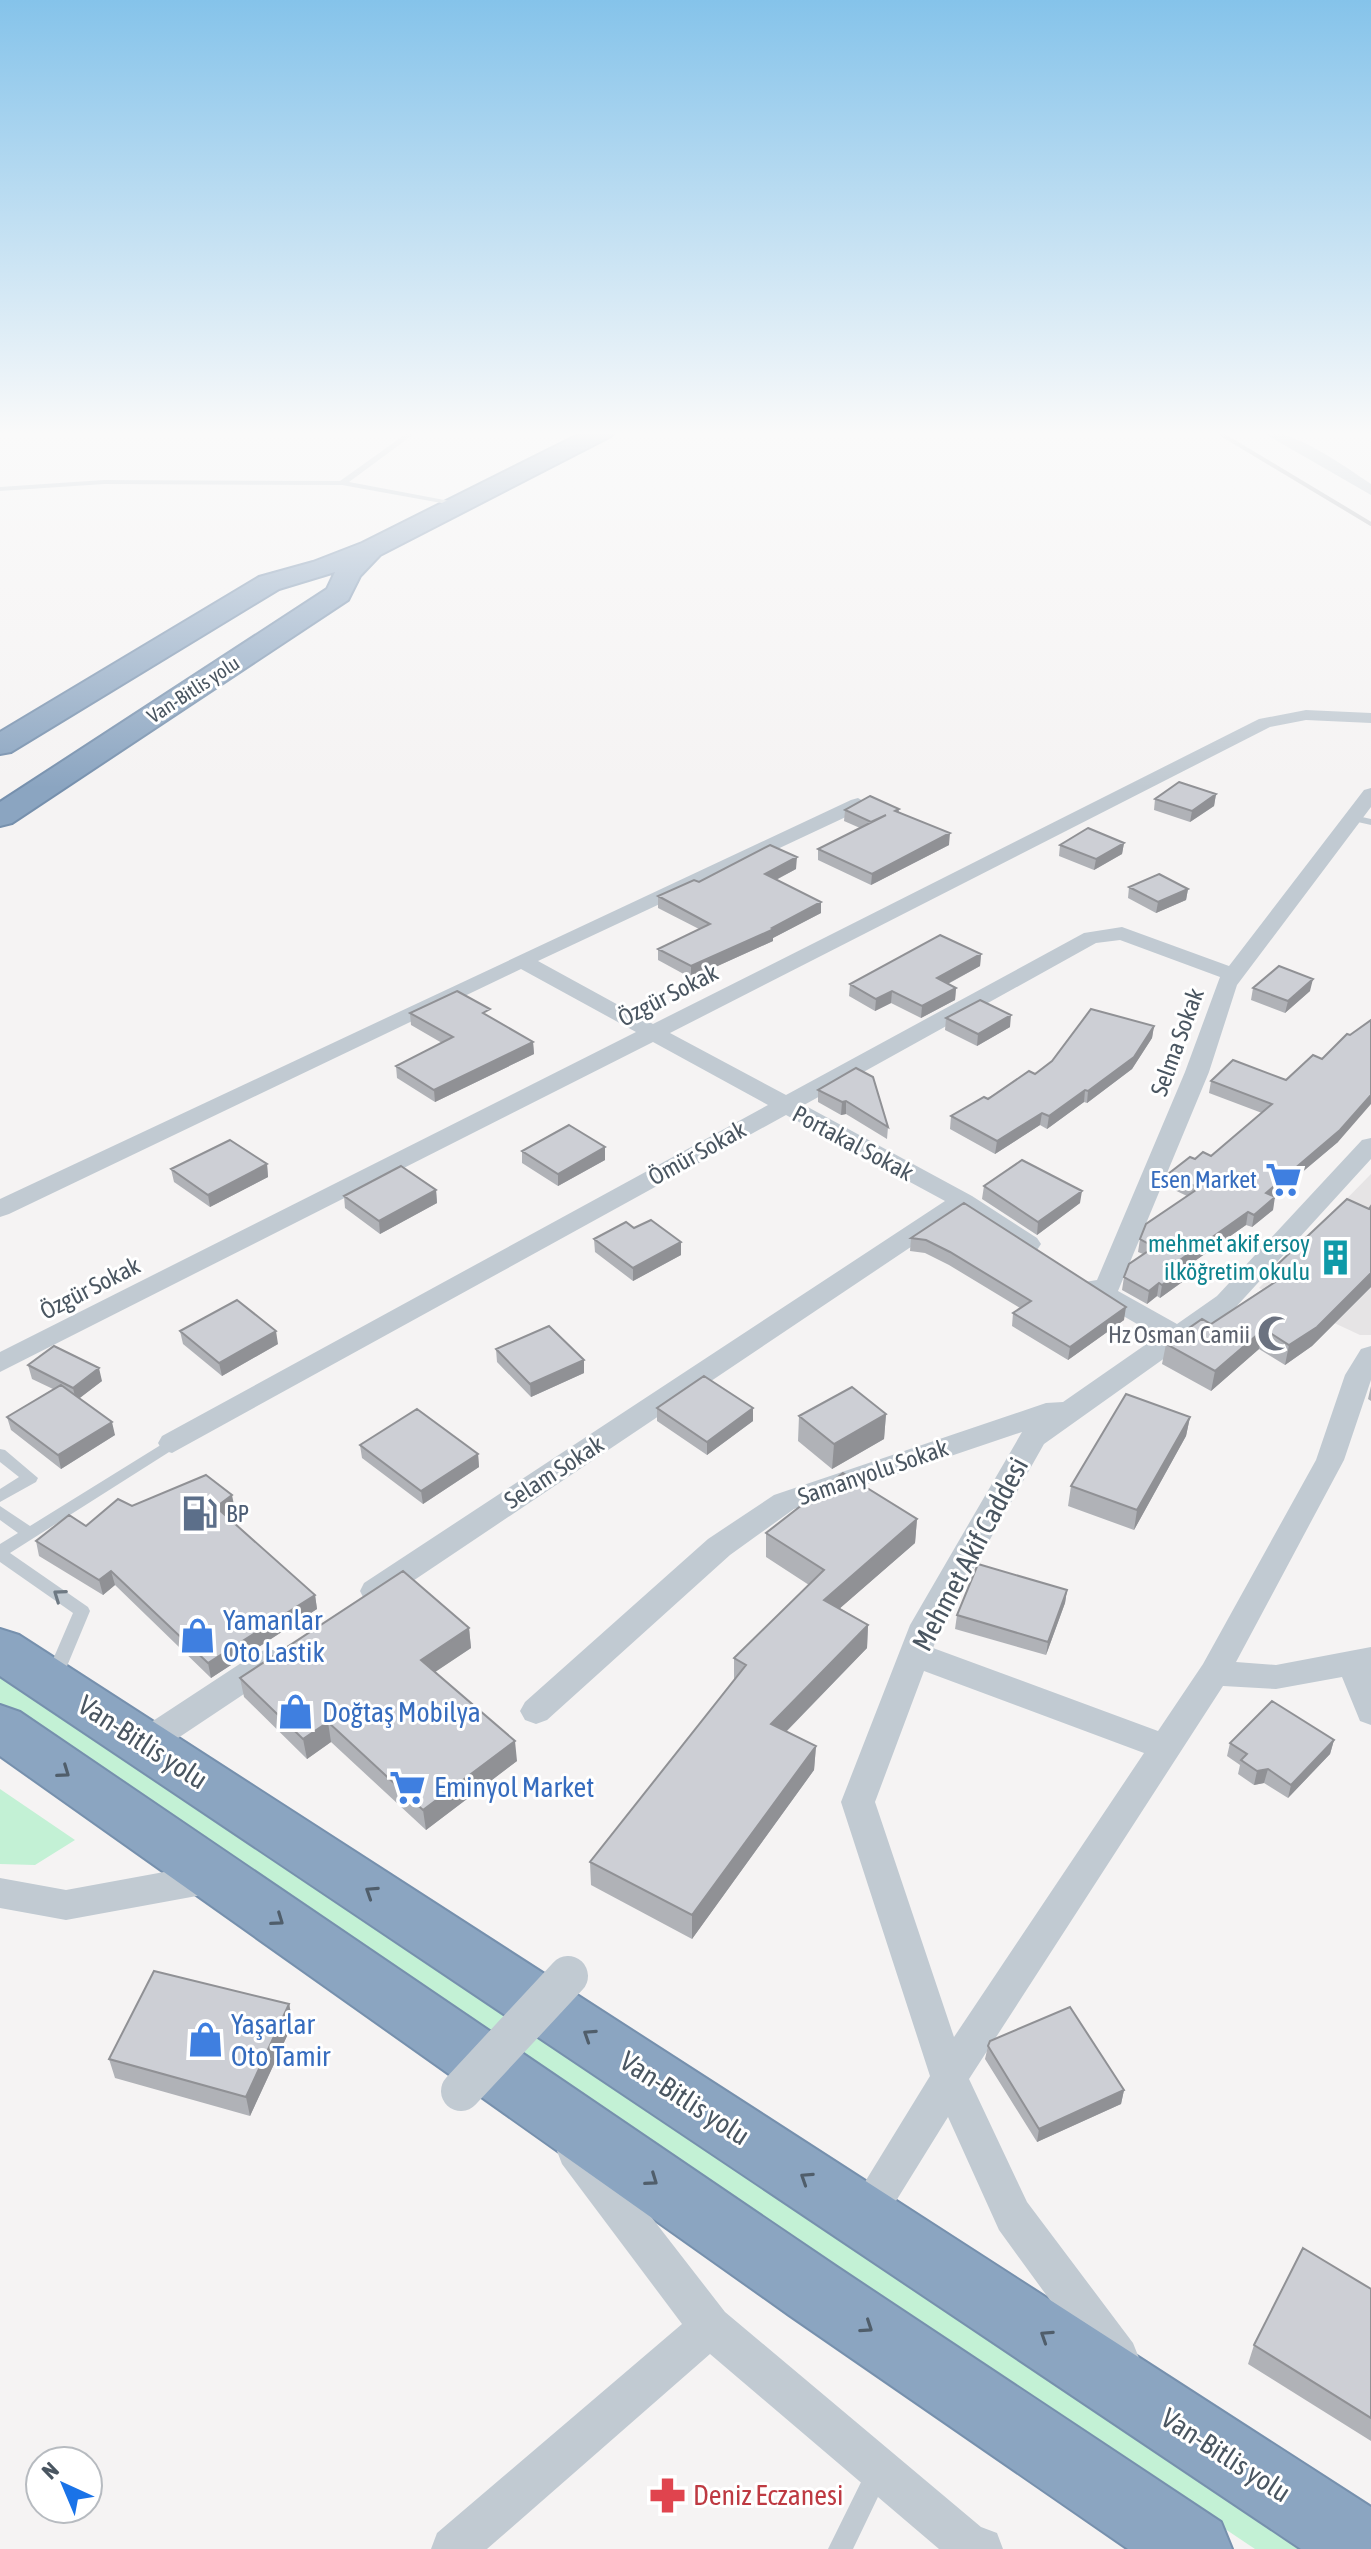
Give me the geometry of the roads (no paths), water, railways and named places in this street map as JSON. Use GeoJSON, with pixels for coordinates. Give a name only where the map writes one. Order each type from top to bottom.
{"type":"FeatureCollection","features":[{"type":"Feature","properties":{"kind":"highway","name":"Van-Bitlis yolu"},"geometry":{"type":"LineString","coordinates":[[0,816],[338,594],[335,571],[369,550]]}},
{"type":"Feature","properties":{"kind":"highway"},"geometry":{"type":"LineString","coordinates":[[0,745],[269,583],[335,571]]}},
{"type":"Feature","properties":{"kind":"highway"},"geometry":{"type":"LineString","coordinates":[[0,768],[146,674],[335,571]]}},
{"type":"Feature","properties":{"kind":"highway"},"geometry":{"type":"LineString","coordinates":[[0,793],[335,571]]}},
{"type":"Feature","properties":{"kind":"highway","name":"Van-Bitlis yolu"},"geometry":{"type":"LineString","coordinates":[[0,1649],[1368,2549]]}},
{"type":"Feature","properties":{"kind":"highway"},"geometry":{"type":"LineString","coordinates":[[0,1727],[536,2100],[1194,2549]]}},
{"type":"Feature","properties":{"kind":"street","name":"Özgür Sokak"},"geometry":{"type":"LineString","coordinates":[[0,1363],[1265,723],[1306,715],[1371,718]]}},
{"type":"Feature","properties":{"kind":"street","name":"Selma Sokak"},"geometry":{"type":"LineString","coordinates":[[1104,1294],[1197,1072],[1226,984],[1362,820],[1371,794]]}},
{"type":"Feature","properties":{"kind":"street"},"geometry":{"type":"LineString","coordinates":[[0,1209],[858,804]]}},
{"type":"Feature","properties":{"kind":"street","name":"Ömür Sokak"},"geometry":{"type":"LineString","coordinates":[[172,1443],[1091,937],[1122,933],[1233,975]]}},
{"type":"Feature","properties":{"kind":"street","name":"Portakal Sokak"},"geometry":{"type":"LineString","coordinates":[[521,961],[783,1106],[963,1201],[1053,1261]]}},
{"type":"Feature","properties":{"kind":"street","name":"Mehmet Akif Caddesi"},"geometry":{"type":"LineString","coordinates":[[1156,2409],[1013,2216],[949,2077],[858,1802],[926,1625],[1033,1437],[1226,1302],[1371,1145]]}},
{"type":"Feature","properties":{"kind":"street","name":"Selam Sokak"},"geometry":{"type":"LineString","coordinates":[[356,1603],[963,1201]]}},
{"type":"Feature","properties":{"kind":"street"},"geometry":{"type":"LineString","coordinates":[[1079,1277],[1178,1336]]}},
{"type":"Feature","properties":{"kind":"street"},"geometry":{"type":"LineString","coordinates":[[864,2216],[924,2124],[949,2077],[1214,1673],[1330,1460],[1359,1375],[1371,1355]]}},
{"type":"Feature","properties":{"kind":"street","name":"Samanyolu Sokak"},"geometry":{"type":"LineString","coordinates":[[536,1711],[719,1547],[784,1502],[1087,1399]]}},
{"type":"Feature","properties":{"kind":"street"},"geometry":{"type":"LineString","coordinates":[[145,1743],[290,1647]]}},
{"type":"Feature","properties":{"kind":"street"},"geometry":{"type":"LineString","coordinates":[[914,1654],[1165,1747]]}},
{"type":"Feature","properties":{"kind":"street"},"geometry":{"type":"LineString","coordinates":[[1214,1673],[1276,1677],[1362,1661],[1371,1712]]}},
{"type":"Feature","properties":{"kind":"street"},"geometry":{"type":"LineString","coordinates":[[0,1893],[66,1905],[216,1877]]}},
{"type":"Feature","properties":{"kind":"street"},"geometry":{"type":"LineString","coordinates":[[461,2091],[568,1976]]}},
{"type":"Feature","properties":{"kind":"street"},"geometry":{"type":"LineString","coordinates":[[536,2100],[710,2327],[966,2543],[981,2549]]}},
{"type":"Feature","properties":{"kind":"street"},"geometry":{"type":"LineString","coordinates":[[453,2549],[710,2327]]}},
{"type":"Feature","properties":{"kind":"lane"},"geometry":{"type":"LineString","coordinates":[[52,1683],[82,1611],[0,1553],[172,1443]]}},
{"type":"Feature","properties":{"kind":"lane"},"geometry":{"type":"LineString","coordinates":[[0,1454],[30,1478],[0,1496]]}},
{"type":"Feature","properties":{"kind":"lane"},"geometry":{"type":"LineString","coordinates":[[0,1512],[30,1534]]}},
{"type":"Feature","properties":{"kind":"lane"},"geometry":{"type":"LineString","coordinates":[[840,2549],[879,2470]]}},
{"type":"Feature","properties":{"kind":"place","name":"Esen Market"},"geometry":{"type":"Point","coordinates":[1283,1179]}},
{"type":"Feature","properties":{"kind":"place","name":"mehmet akif ersoy ilköğretim okulu"},"geometry":{"type":"Point","coordinates":[1336,1257]}},
{"type":"Feature","properties":{"kind":"place","name":"Hz Osman Camii"},"geometry":{"type":"Point","coordinates":[1276,1334]}},
{"type":"Feature","properties":{"kind":"place","name":"BP"},"geometry":{"type":"Point","coordinates":[200,1513]}},
{"type":"Feature","properties":{"kind":"place","name":"Yamanlar Oto Lastik"},"geometry":{"type":"Point","coordinates":[197,1636]}},
{"type":"Feature","properties":{"kind":"place","name":"Doğtaş Mobilya"},"geometry":{"type":"Point","coordinates":[296,1712]}},
{"type":"Feature","properties":{"kind":"place","name":"Eminyol Market"},"geometry":{"type":"Point","coordinates":[408,1787]}},
{"type":"Feature","properties":{"kind":"place","name":"Yaşarlar Oto Tamir"},"geometry":{"type":"Point","coordinates":[205,2040]}},
{"type":"Feature","properties":{"kind":"place","name":"Deniz Eczanesi"},"geometry":{"type":"Point","coordinates":[667,2495]}}]}
